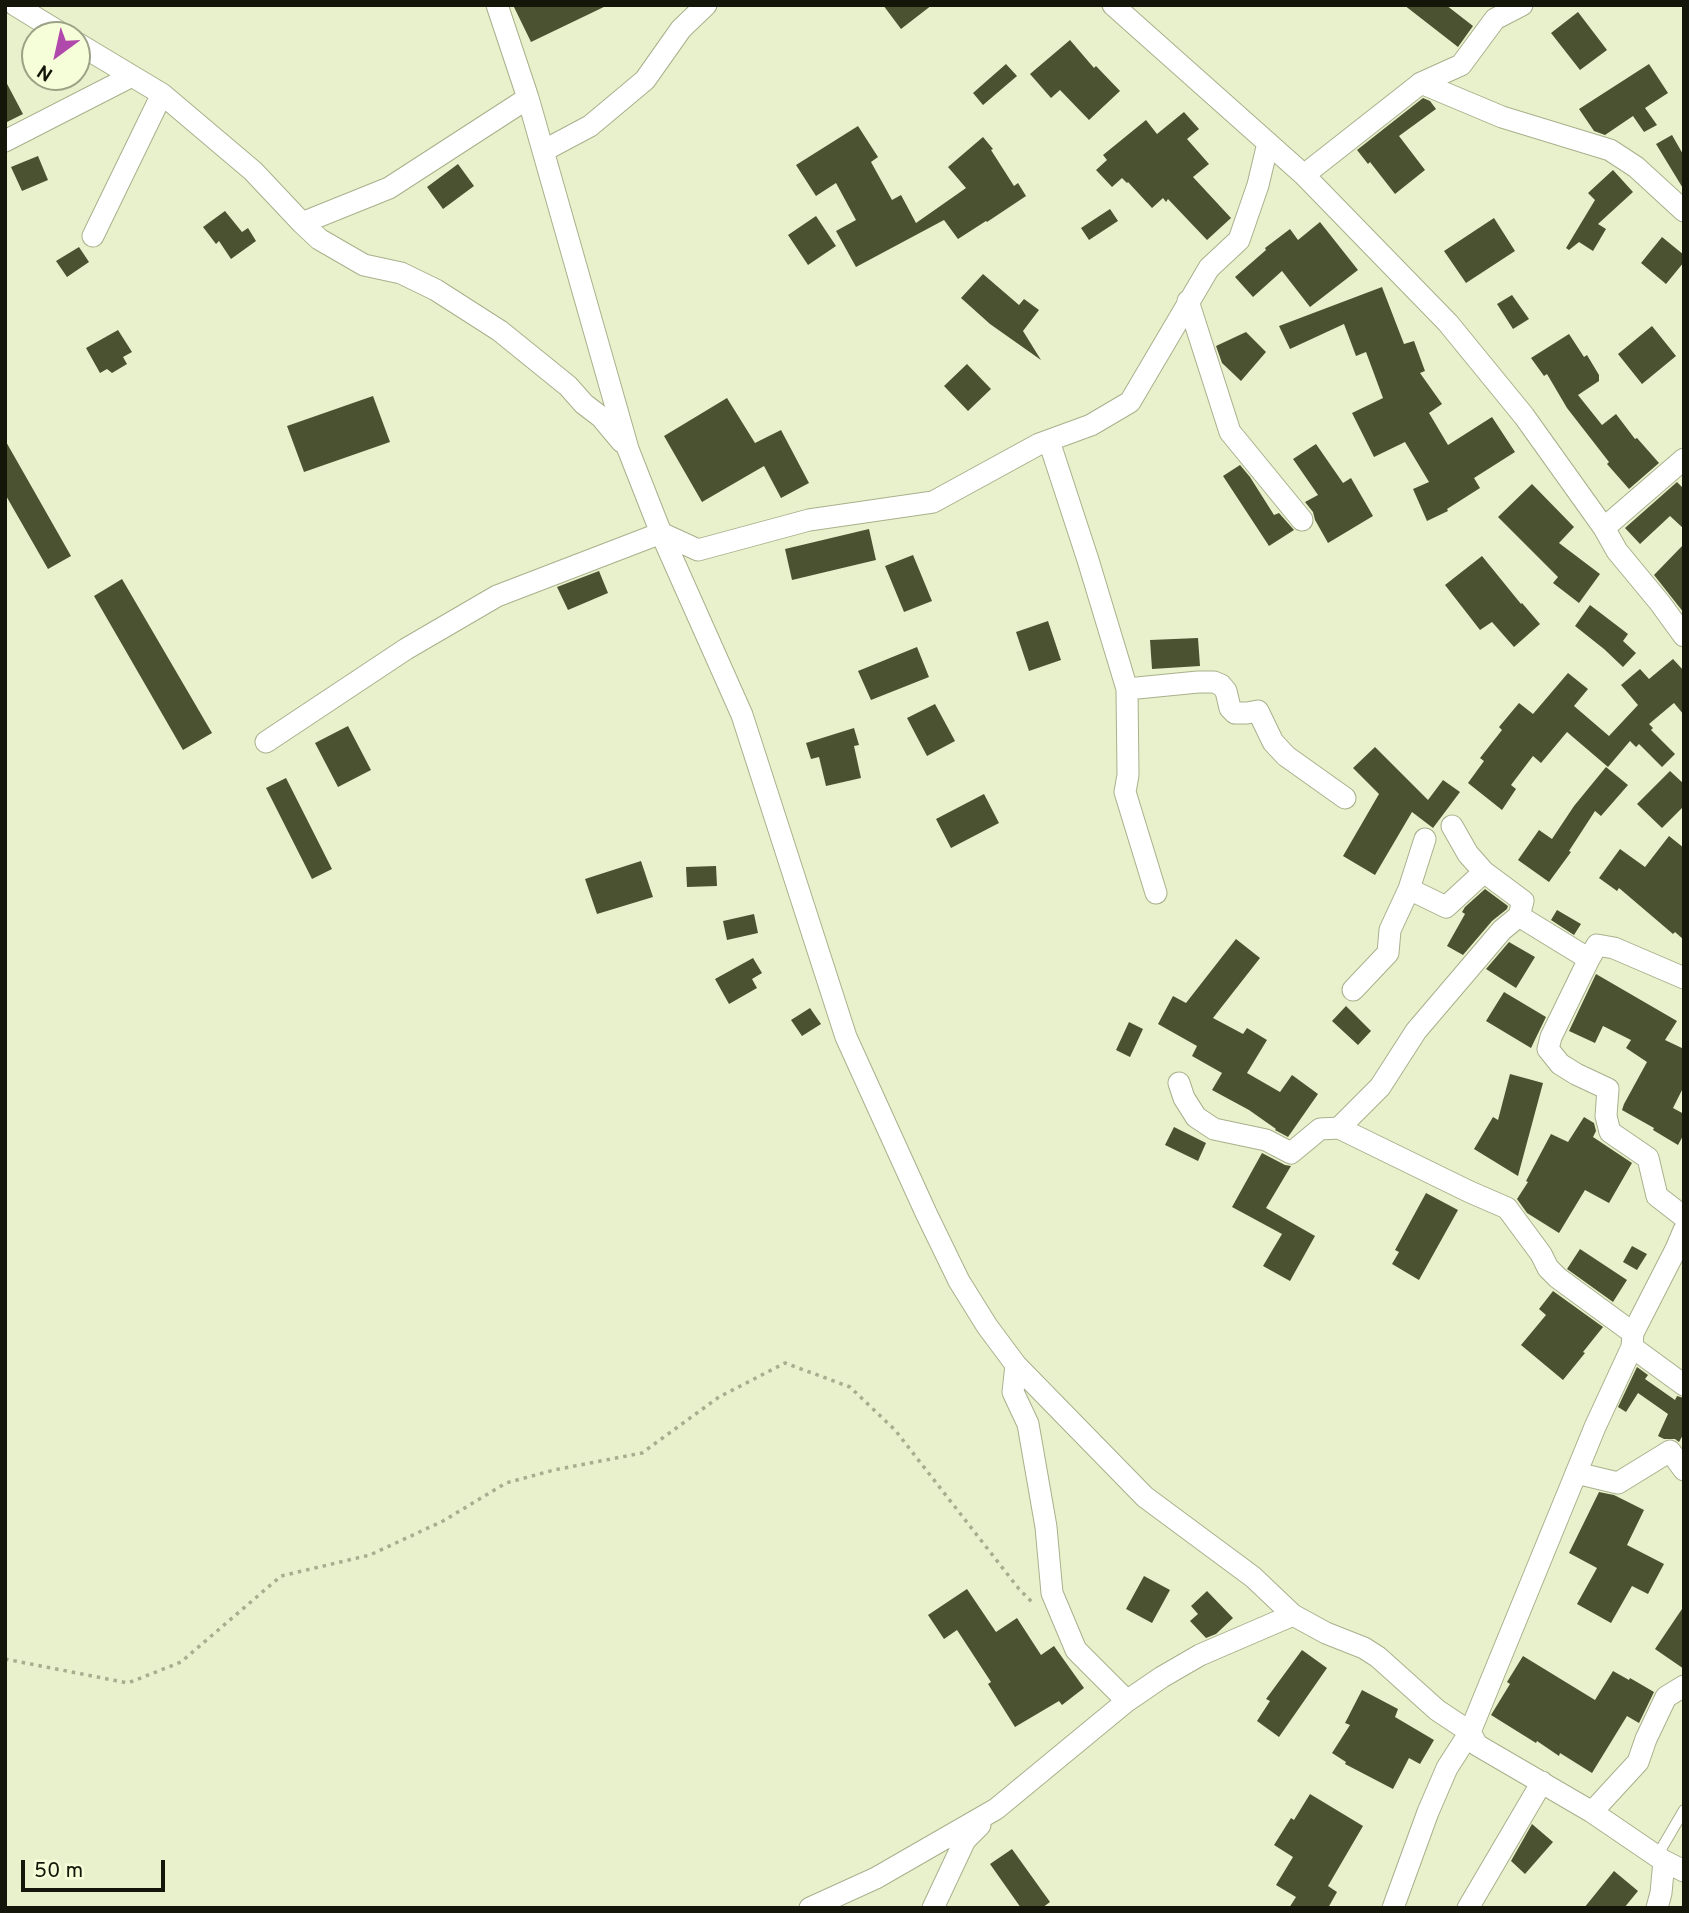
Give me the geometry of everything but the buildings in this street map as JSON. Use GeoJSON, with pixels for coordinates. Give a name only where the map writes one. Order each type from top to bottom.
{"type":"FeatureCollection","features":[{"type":"Feature","properties":{"kind":"street"},"geometry":{"type":"LineString","coordinates":[[15,5],[41,21]]}},
{"type":"Feature","properties":{"kind":"street"},"geometry":{"type":"LineString","coordinates":[[497,5],[528,98],[628,449],[661,533],[742,715],[846,1037],[959,1281],[987,1326],[1016,1366],[1145,1497],[1253,1577],[1293,1615],[1378,1657],[1437,1710],[1474,1738],[1592,1812],[1660,1859],[1684,1871]]}},
{"type":"Feature","properties":{"kind":"street"},"geometry":{"type":"LineString","coordinates":[[543,151],[590,126],[645,80],[681,29],[706,5]]}},
{"type":"Feature","properties":{"kind":"street"},"geometry":{"type":"LineString","coordinates":[[1113,5],[1304,175],[1448,323],[1524,416],[1604,528],[1616,551],[1684,636]]}},
{"type":"Feature","properties":{"kind":"street"},"geometry":{"type":"LineString","coordinates":[[1304,175],[1421,83],[1461,65],[1495,19],[1522,5]]}},
{"type":"Feature","properties":{"kind":"street"},"geometry":{"type":"LineString","coordinates":[[91,51],[162,94],[253,171],[320,239],[363,265],[401,273],[436,290],[500,331],[568,386],[584,404],[601,417],[628,449]]}},
{"type":"Feature","properties":{"kind":"street"},"geometry":{"type":"LineString","coordinates":[[5,141],[132,76]]}},
{"type":"Feature","properties":{"kind":"street"},"geometry":{"type":"LineString","coordinates":[[1421,83],[1502,117],[1610,150],[1636,167],[1684,211]]}},
{"type":"Feature","properties":{"kind":"street"},"geometry":{"type":"LineString","coordinates":[[93,236],[162,94]]}},
{"type":"Feature","properties":{"kind":"street"},"geometry":{"type":"LineString","coordinates":[[302,223],[389,188],[528,98]]}},
{"type":"Feature","properties":{"kind":"street"},"geometry":{"type":"LineString","coordinates":[[266,742],[406,649],[497,596],[661,533],[698,550],[809,520],[933,502],[1039,444],[1091,425],[1130,402],[1209,268],[1239,240],[1258,186],[1268,143]]}},
{"type":"Feature","properties":{"kind":"street"},"geometry":{"type":"LineString","coordinates":[[1188,301],[1230,432],[1302,520]]}},
{"type":"Feature","properties":{"kind":"street"},"geometry":{"type":"LineString","coordinates":[[1049,441],[1127,689],[1128,775],[1125,792],[1156,893]]}},
{"type":"Feature","properties":{"kind":"street"},"geometry":{"type":"LineString","coordinates":[[1604,528],[1684,459]]}},
{"type":"Feature","properties":{"kind":"street"},"geometry":{"type":"LineString","coordinates":[[1127,689],[1198,682],[1221,685],[1226,691],[1230,708],[1235,713],[1258,711],[1273,741],[1286,757],[1345,798]]}},
{"type":"Feature","properties":{"kind":"street"},"geometry":{"type":"LineString","coordinates":[[1339,1128],[1380,1087],[1416,1031],[1502,930],[1518,916],[1523,901],[1484,872],[1468,855],[1452,826]]}},
{"type":"Feature","properties":{"kind":"street"},"geometry":{"type":"LineString","coordinates":[[1353,990],[1388,953],[1390,930],[1409,889],[1425,839]]}},
{"type":"Feature","properties":{"kind":"street"},"geometry":{"type":"LineString","coordinates":[[1409,889],[1446,907],[1484,872]]}},
{"type":"Feature","properties":{"kind":"street"},"geometry":{"type":"LineString","coordinates":[[1518,916],[1590,959]]}},
{"type":"Feature","properties":{"kind":"street"},"geometry":{"type":"LineString","coordinates":[[1684,978],[1614,948],[1597,945],[1551,1037],[1548,1049],[1560,1064],[1608,1089],[1606,1116],[1610,1132],[1648,1158],[1657,1196],[1684,1217]]}},
{"type":"Feature","properties":{"kind":"street"},"geometry":{"type":"LineString","coordinates":[[1179,1083],[1184,1098],[1196,1117],[1214,1129],[1266,1140],[1291,1153],[1320,1129],[1339,1128],[1507,1208],[1541,1254],[1548,1268],[1684,1385]]}},
{"type":"Feature","properties":{"kind":"street"},"geometry":{"type":"LineString","coordinates":[[1393,1908],[1447,1768],[1474,1738],[1595,1427],[1632,1340],[1684,1230]]}},
{"type":"Feature","properties":{"kind":"street"},"geometry":{"type":"LineString","coordinates":[[1016,1366],[1013,1392],[1028,1424],[1046,1527],[1052,1593],[1076,1650],[1128,1701]]}},
{"type":"Feature","properties":{"kind":"street"},"geometry":{"type":"LineString","coordinates":[[1576,1473],[1618,1483],[1670,1451],[1684,1470]]}},
{"type":"Feature","properties":{"kind":"street"},"geometry":{"type":"LineString","coordinates":[[933,1908],[965,1840],[996,1809],[1128,1701],[1200,1655],[1293,1615]]}},
{"type":"Feature","properties":{"kind":"street"},"geometry":{"type":"LineString","coordinates":[[1592,1812],[1638,1762],[1666,1697],[1684,1686]]}},
{"type":"Feature","properties":{"kind":"street"},"geometry":{"type":"LineString","coordinates":[[1468,1908],[1542,1782]]}},
{"type":"Feature","properties":{"kind":"street"},"geometry":{"type":"LineString","coordinates":[[810,1908],[876,1878],[996,1809]]}},
{"type":"Feature","properties":{"kind":"street"},"geometry":{"type":"LineString","coordinates":[[1657,1908],[1661,1893],[1660,1859]]}},
{"type":"Feature","properties":{"kind":"lane"},"geometry":{"type":"LineString","coordinates":[[1660,1859],[1684,1810]]}},
{"type":"Feature","properties":{"kind":"path"},"geometry":{"type":"LineString","coordinates":[[5,1659],[128,1683],[181,1662],[281,1576],[370,1555],[443,1521],[506,1483],[554,1470],[642,1453],[719,1397],[785,1363],[850,1387],[895,1430],[1019,1589],[1040,1611],[1063,1619]]}}]}
